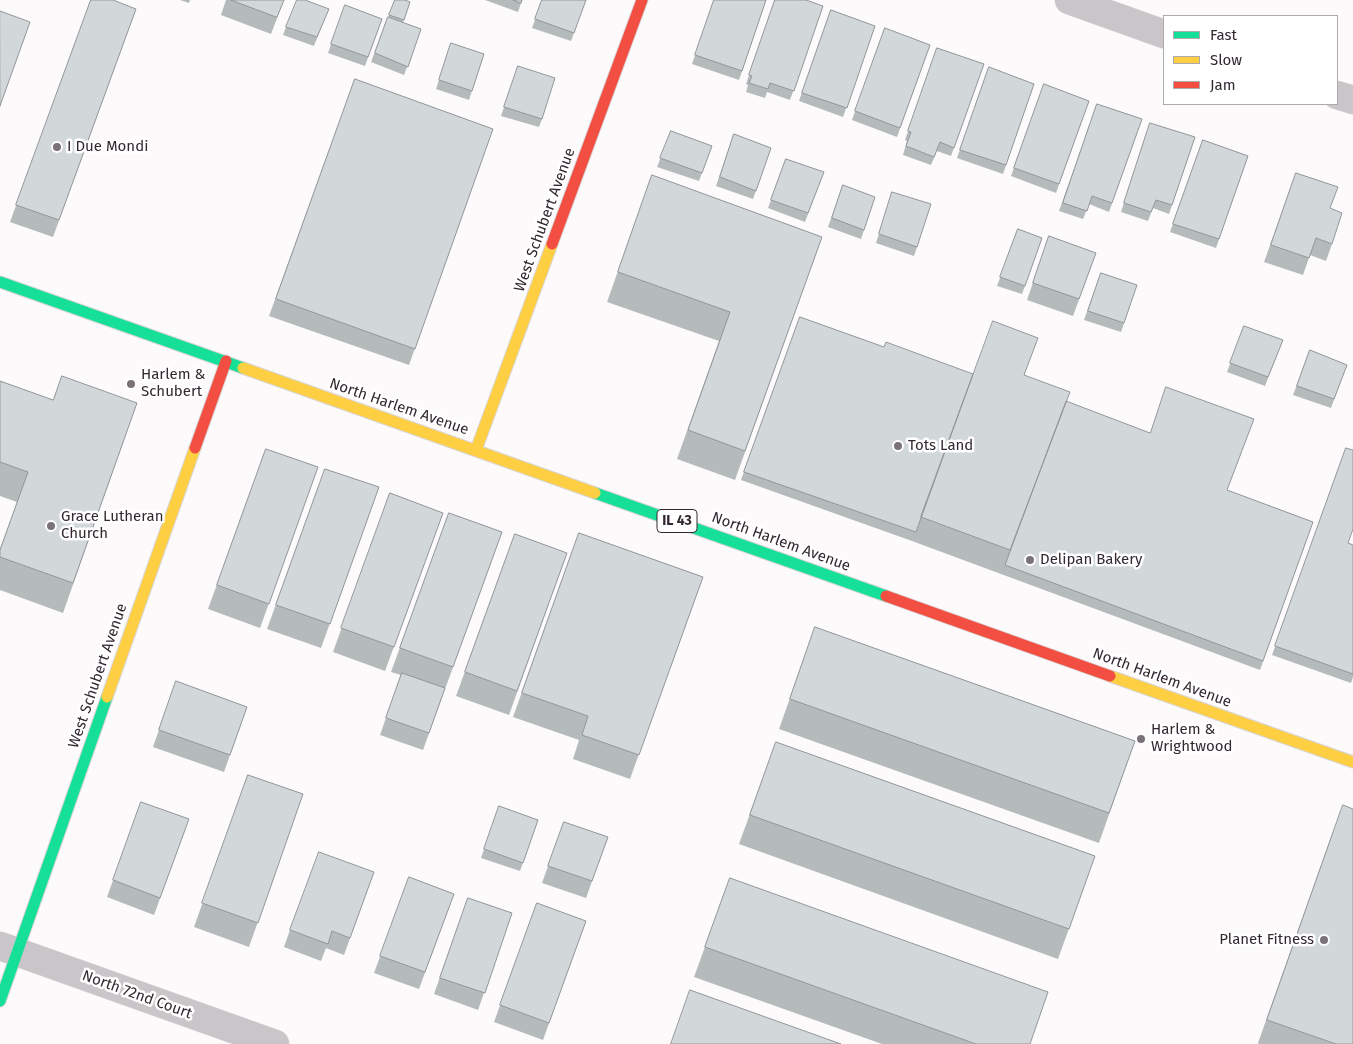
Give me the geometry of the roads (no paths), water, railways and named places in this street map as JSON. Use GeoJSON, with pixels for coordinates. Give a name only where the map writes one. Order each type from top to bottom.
{"type":"FeatureCollection","features":[{"type":"Feature","properties":{"kind":"main road","name":"West Schubert Avenue"},"geometry":{"type":"LineString","coordinates":[[476,450],[642,0]]}},
{"type":"Feature","properties":{"kind":"main road","name":"North Harlem Avenue"},"geometry":{"type":"LineString","coordinates":[[0,282],[1353,762]]}},
{"type":"Feature","properties":{"kind":"main road","name":"West Schubert Avenue"},"geometry":{"type":"LineString","coordinates":[[0,1001],[9,949],[226,361]]}},
{"type":"Feature","properties":{"kind":"street"},"geometry":{"type":"LineString","coordinates":[[1069,0],[1163,34]]}},
{"type":"Feature","properties":{"kind":"street"},"geometry":{"type":"LineString","coordinates":[[1338,95],[1353,100]]}},
{"type":"Feature","properties":{"kind":"street","name":"North 72nd Court"},"geometry":{"type":"LineString","coordinates":[[9,949],[275,1044]]}},
{"type":"Feature","properties":{"kind":"place","name":"I Due Mondi"},"geometry":{"type":"Point","coordinates":[57,147]}},
{"type":"Feature","properties":{"kind":"place","name":"Harlem & Schubert"},"geometry":{"type":"Point","coordinates":[131,384]}},
{"type":"Feature","properties":{"kind":"place","name":"Tots Land"},"geometry":{"type":"Point","coordinates":[898,446]}},
{"type":"Feature","properties":{"kind":"place","name":"Grace Lutheran Church"},"geometry":{"type":"Point","coordinates":[51,526]}},
{"type":"Feature","properties":{"kind":"place","name":"Delipan Bakery"},"geometry":{"type":"Point","coordinates":[1030,560]}},
{"type":"Feature","properties":{"kind":"place","name":"Harlem & Wrightwood"},"geometry":{"type":"Point","coordinates":[1141,739]}},
{"type":"Feature","properties":{"kind":"place","name":"Planet Fitness"},"geometry":{"type":"Point","coordinates":[1324,940]}}]}
